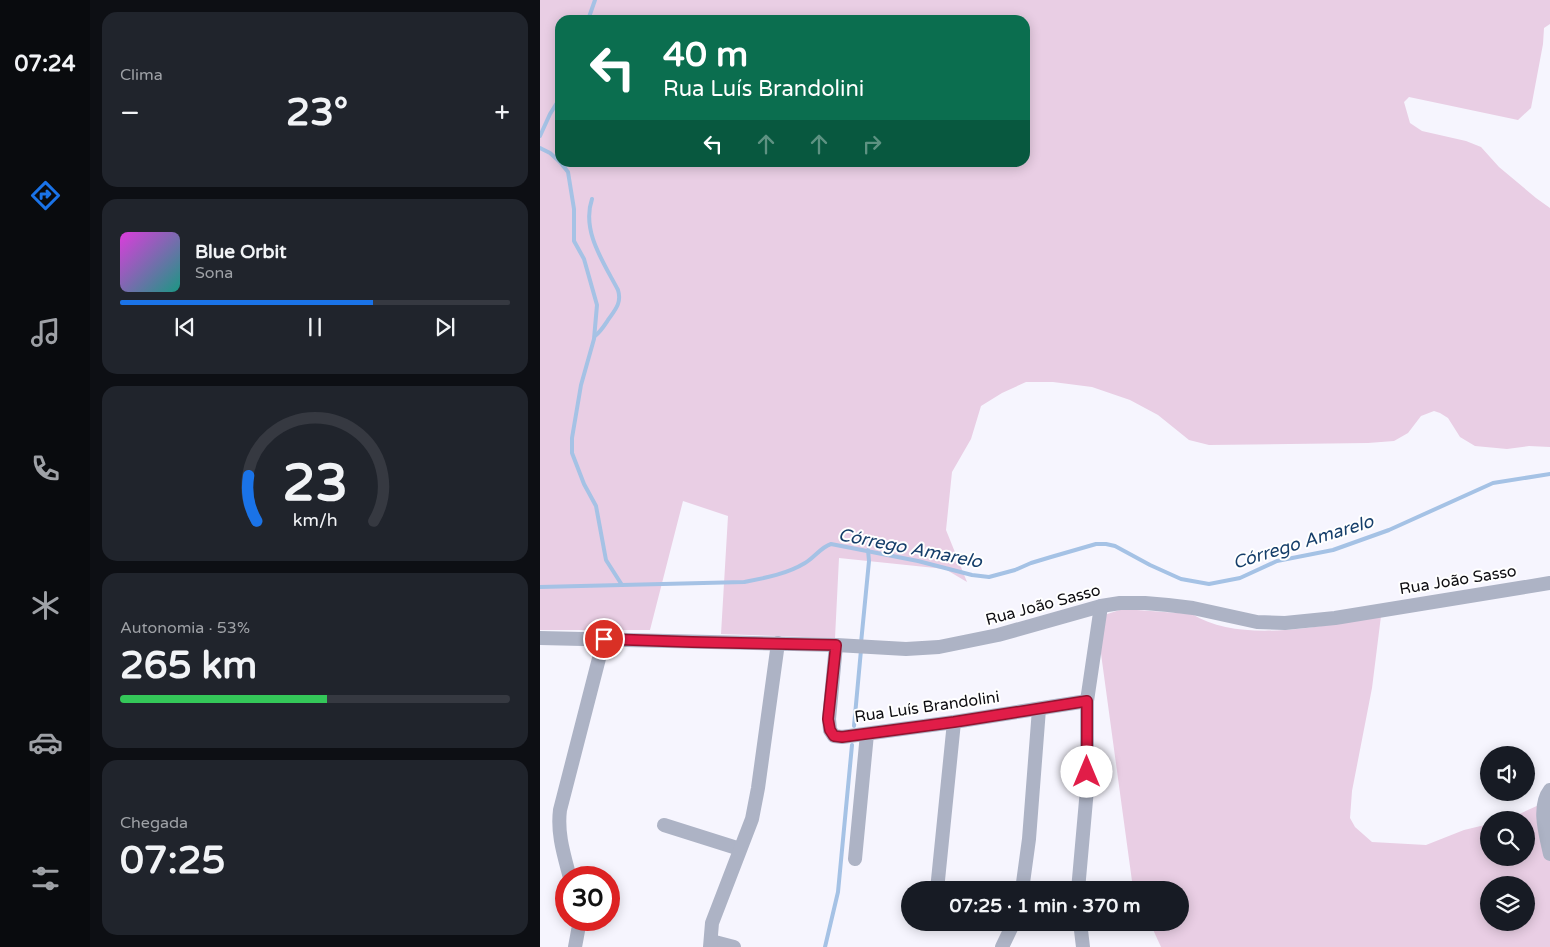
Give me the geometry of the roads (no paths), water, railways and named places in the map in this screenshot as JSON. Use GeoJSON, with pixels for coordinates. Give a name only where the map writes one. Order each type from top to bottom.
{"type":"FeatureCollection","features":[{"type":"Feature","properties":{"kind":"street","name":"Rua João Sasso"},"geometry":{"type":"LineString","coordinates":[[540,638],[836,645],[906,649],[939,647],[961,643],[1006,633],[1101,606],[1128,603],[1194,608],[1257,622],[1285,623],[1335,618],[1550,583]]}},
{"type":"Feature","properties":{"kind":"street"},"geometry":{"type":"LineString","coordinates":[[1079,881],[1087,790],[1087,701],[1101,606]]}},
{"type":"Feature","properties":{"kind":"street"},"geometry":{"type":"LineString","coordinates":[[567,866],[560,842],[558,825],[560,810],[604,639]]}},
{"type":"Feature","properties":{"kind":"street"},"geometry":{"type":"LineString","coordinates":[[734,947],[710,944],[712,923],[752,819],[778,644]]}},
{"type":"Feature","properties":{"kind":"street","name":"Rua Luís Brandolini"},"geometry":{"type":"LineString","coordinates":[[836,645],[828,719],[830,730],[834,736],[868,734],[1087,701]]}},
{"type":"Feature","properties":{"kind":"street"},"geometry":{"type":"LineString","coordinates":[[1023,881],[1029,839],[1039,709]]}},
{"type":"Feature","properties":{"kind":"street"},"geometry":{"type":"LineString","coordinates":[[938,881],[954,722]]}},
{"type":"Feature","properties":{"kind":"street"},"geometry":{"type":"LineString","coordinates":[[855,859],[868,734]]}},
{"type":"Feature","properties":{"kind":"street"},"geometry":{"type":"LineString","coordinates":[[1550,790],[1545,799],[1544,824],[1550,854]]}},
{"type":"Feature","properties":{"kind":"street"},"geometry":{"type":"LineString","coordinates":[[664,825],[740,849]]}},
{"type":"Feature","properties":{"kind":"street"},"geometry":{"type":"LineString","coordinates":[[575,947],[578,931]]}},
{"type":"Feature","properties":{"kind":"street"},"geometry":{"type":"LineString","coordinates":[[1002,947],[1010,931]]}},
{"type":"Feature","properties":{"kind":"street"},"geometry":{"type":"LineString","coordinates":[[1081,931],[1083,947]]}},
{"type":"Feature","properties":{"kind":"waterway"},"geometry":{"type":"LineString","coordinates":[[590,15],[595,0]]}},
{"type":"Feature","properties":{"kind":"waterway"},"geometry":{"type":"LineString","coordinates":[[540,136],[555,106]]}},
{"type":"Feature","properties":{"kind":"waterway"},"geometry":{"type":"LineString","coordinates":[[540,148],[555,158]]}},
{"type":"Feature","properties":{"kind":"waterway"},"geometry":{"type":"LineString","coordinates":[[564,167],[568,172],[574,209],[574,241],[584,259],[597,305],[594,339],[581,385],[572,438],[572,453],[584,484],[596,506],[606,560],[622,585]]}},
{"type":"Feature","properties":{"kind":"waterway"},"geometry":{"type":"LineString","coordinates":[[592,199],[589,211],[592,235],[619,295],[615,310],[595,336]]}},
{"type":"Feature","properties":{"kind":"waterway","name":"Córrego Amarelo"},"geometry":{"type":"LineString","coordinates":[[540,587],[744,582],[783,573],[798,567],[831,544],[918,561],[972,575],[989,577],[1096,544],[1106,544],[1115,546],[1181,579],[1209,584],[1240,578],[1277,561],[1333,550],[1389,530],[1493,483],[1550,474]]}},
{"type":"Feature","properties":{"kind":"waterway"},"geometry":{"type":"LineString","coordinates":[[861,643],[869,561],[868,550]]}},
{"type":"Feature","properties":{"kind":"waterway"},"geometry":{"type":"LineString","coordinates":[[854,726],[861,650]]}},
{"type":"Feature","properties":{"kind":"waterway"},"geometry":{"type":"LineString","coordinates":[[825,947],[838,892],[852,745]]}}]}
